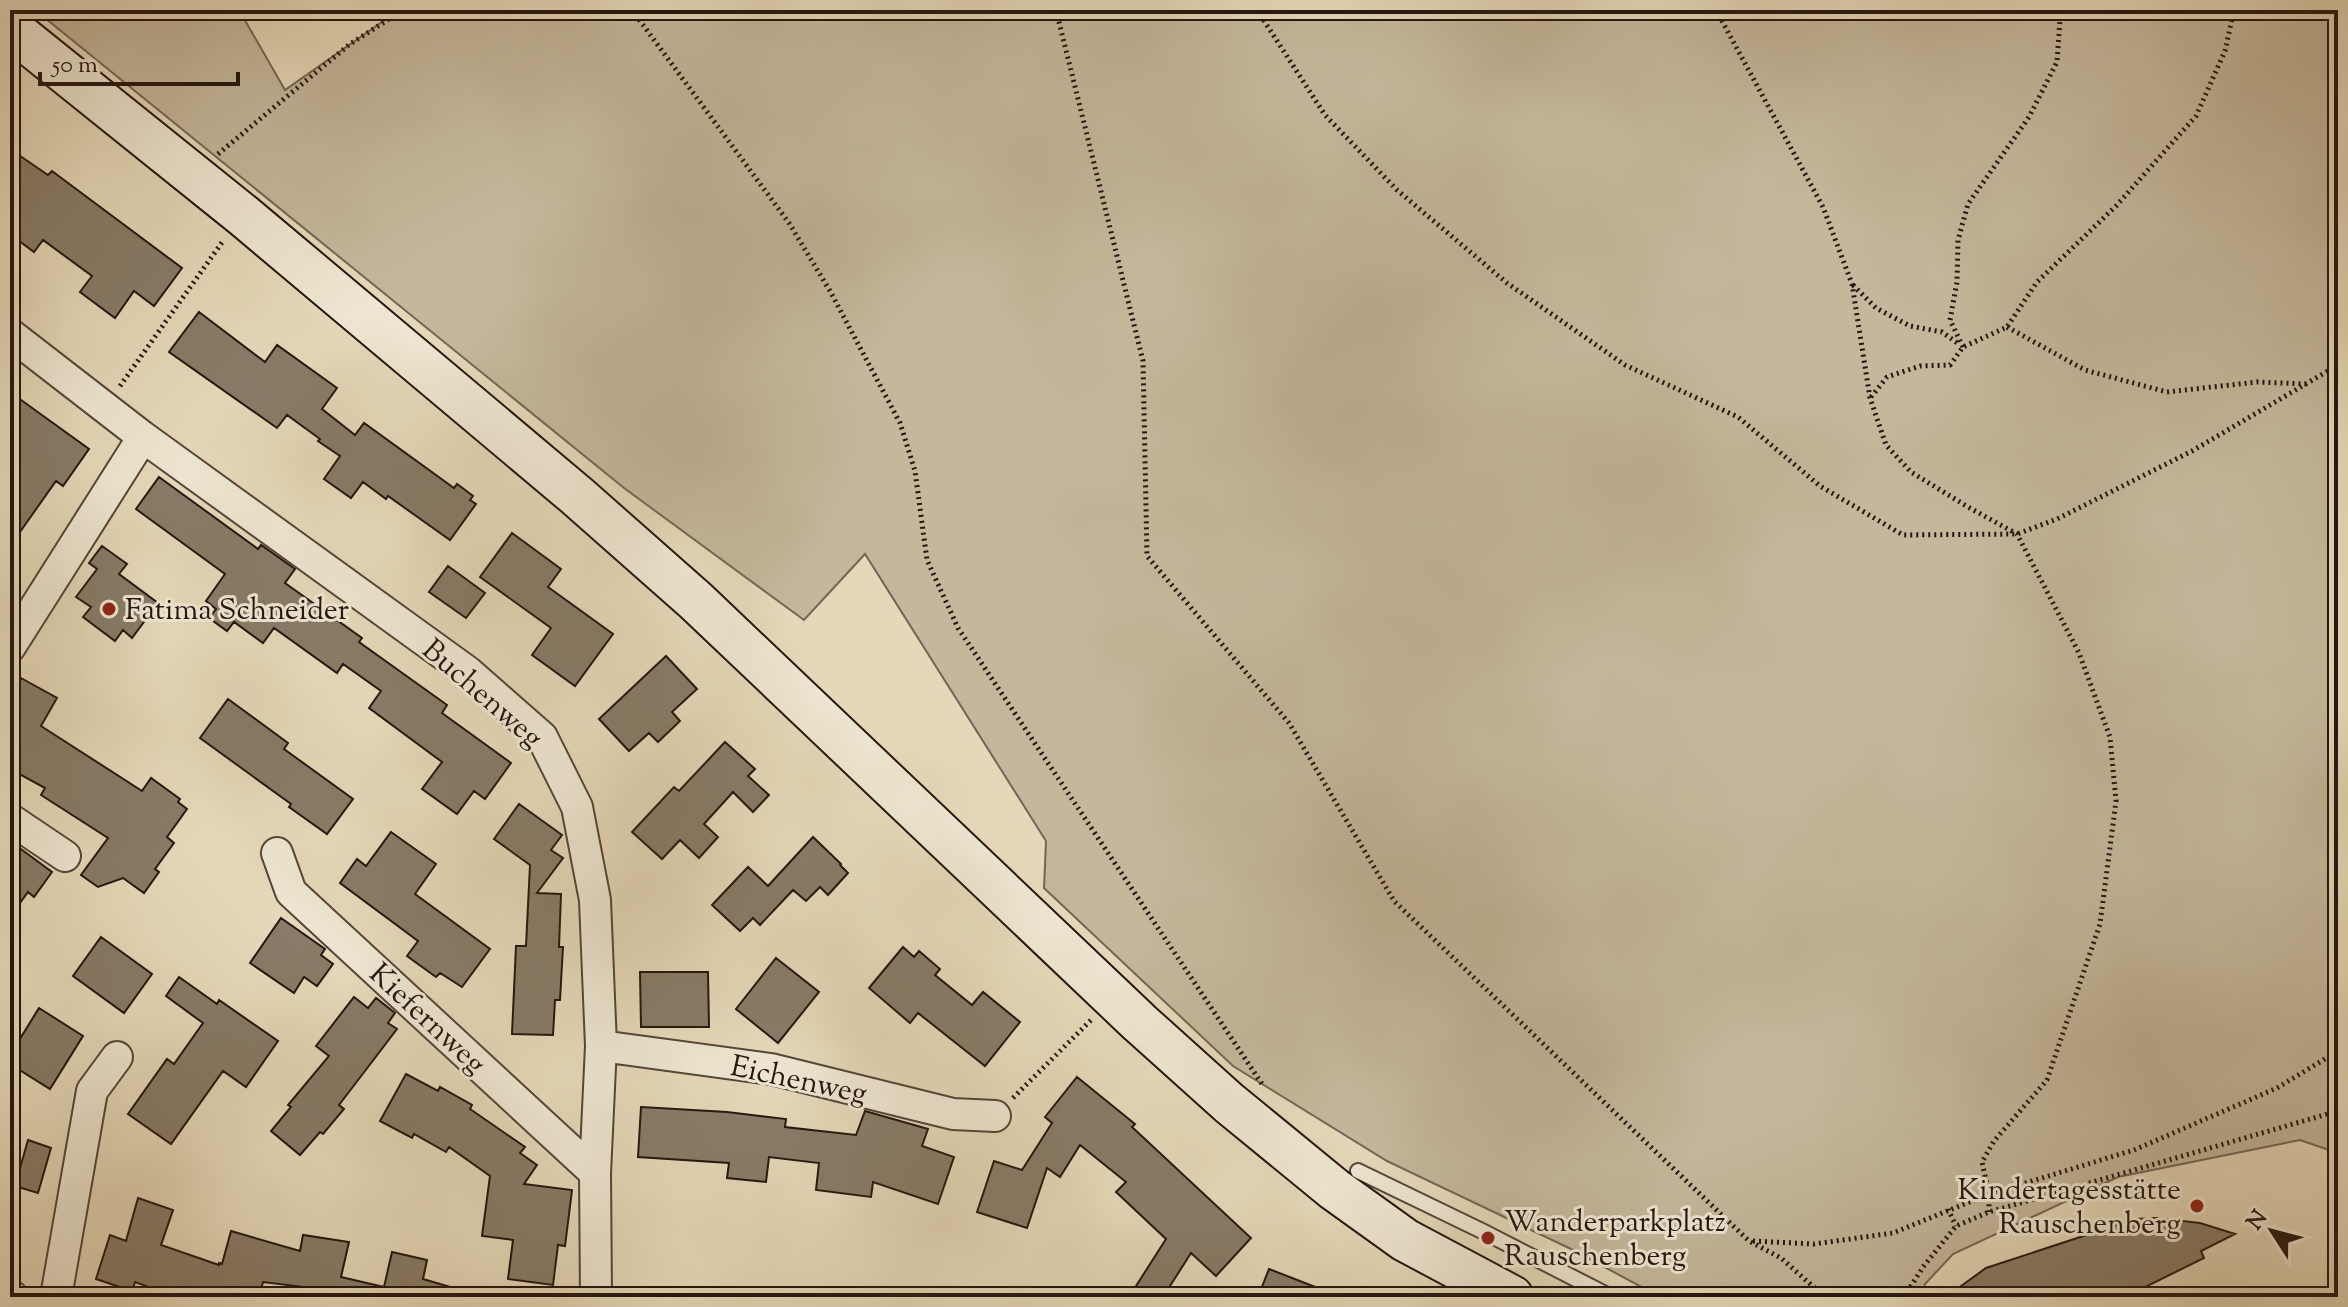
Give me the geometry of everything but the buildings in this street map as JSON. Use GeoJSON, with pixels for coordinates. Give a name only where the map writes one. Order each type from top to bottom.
{"type":"FeatureCollection","features":[{"type":"Feature","properties":{"kind":"main road"},"geometry":{"type":"LineString","coordinates":[[10,28],[244,216],[576,495],[696,601],[1114,998],[1229,1103],[1334,1189],[1405,1240],[1512,1297]]}},
{"type":"Feature","properties":{"kind":"street","name":"Buchenweg"},"geometry":{"type":"LineString","coordinates":[[10,334],[143,437],[468,672],[542,737],[577,807],[595,900],[601,1046],[595,1173],[596,1297]]}},
{"type":"Feature","properties":{"kind":"street"},"geometry":{"type":"LineString","coordinates":[[10,647],[143,437]]}},
{"type":"Feature","properties":{"kind":"street"},"geometry":{"type":"LineString","coordinates":[[10,819],[65,856]]}},
{"type":"Feature","properties":{"kind":"street","name":"Kiefernweg"},"geometry":{"type":"LineString","coordinates":[[277,853],[291,892],[595,1173]]}},
{"type":"Feature","properties":{"kind":"street","name":"Eichenweg"},"geometry":{"type":"LineString","coordinates":[[601,1046],[771,1069],[953,1114],[995,1116]]}},
{"type":"Feature","properties":{"kind":"street"},"geometry":{"type":"LineString","coordinates":[[56,1297],[92,1091],[117,1057]]}},
{"type":"Feature","properties":{"kind":"lane"},"geometry":{"type":"LineString","coordinates":[[1358,1171],[1611,1297]]}},
{"type":"Feature","properties":{"kind":"path"},"geometry":{"type":"LineString","coordinates":[[193,175],[350,44],[403,10]]}},
{"type":"Feature","properties":{"kind":"path"},"geometry":{"type":"LineString","coordinates":[[632,10],[789,223],[830,291],[900,423],[915,471],[927,560],[958,628],[1267,1091]]}},
{"type":"Feature","properties":{"kind":"path"},"geometry":{"type":"LineString","coordinates":[[1056,10],[1143,361],[1147,556],[1289,723],[1394,901],[1749,1241],[1781,1258],[1825,1297]]}},
{"type":"Feature","properties":{"kind":"path"},"geometry":{"type":"LineString","coordinates":[[1257,10],[1325,115],[1397,190],[1507,283],[1625,365],[1738,417],[1820,486],[1903,535],[2017,534],[2057,519],[2192,451],[2338,365]]}},
{"type":"Feature","properties":{"kind":"path"},"geometry":{"type":"LineString","coordinates":[[1716,10],[1823,207],[1852,284],[1870,398],[1886,445],[1911,472],[2017,534],[2079,653],[2110,737],[2116,801],[2100,924],[2047,1080],[1994,1141],[1982,1162],[1989,1194],[1989,1212]]}},
{"type":"Feature","properties":{"kind":"path"},"geometry":{"type":"LineString","coordinates":[[1963,347],[1950,320],[1957,282],[1958,240],[1968,204],[2029,117],[2057,62],[2060,19],[2056,10]]}},
{"type":"Feature","properties":{"kind":"path"},"geometry":{"type":"LineString","coordinates":[[1870,398],[1887,377],[1920,366],[1950,365],[1963,347],[2007,327],[2037,282],[2116,206],[2196,116],[2225,51],[2234,10]]}},
{"type":"Feature","properties":{"kind":"path"},"geometry":{"type":"LineString","coordinates":[[105,406],[244,216]]}},
{"type":"Feature","properties":{"kind":"path"},"geometry":{"type":"LineString","coordinates":[[1852,284],[1876,308],[1910,326],[1942,332],[1963,347]]}},
{"type":"Feature","properties":{"kind":"path"},"geometry":{"type":"LineString","coordinates":[[2007,327],[2085,370],[2167,392],[2257,382],[2309,384]]}},
{"type":"Feature","properties":{"kind":"path"},"geometry":{"type":"LineString","coordinates":[[995,1116],[1114,998]]}},
{"type":"Feature","properties":{"kind":"path"},"geometry":{"type":"LineString","coordinates":[[1749,1241],[1814,1244],[1893,1233],[1989,1194],[2134,1150],[2277,1088],[2338,1051]]}},
{"type":"Feature","properties":{"kind":"path"},"geometry":{"type":"LineString","coordinates":[[1904,1297],[1956,1226],[1989,1212],[2338,1111]]}},
{"type":"Feature","properties":{"kind":"path"},"geometry":{"type":"LineString","coordinates":[[1948,1209],[1956,1226]]}},
{"type":"Feature","properties":{"kind":"shaded area"},"geometry":{"type":"Polygon","coordinates":[[[54,10],[185,10],[189,18],[205,10],[239,10],[285,90],[399,10],[2338,10],[2338,1153],[2300,1140],[2118,1177],[1953,1254],[1925,1284],[1922,1297],[1660,1297],[1571,1249],[1387,1161],[1233,1066],[1044,888],[1046,841],[865,554],[804,620],[624,488],[45,18],[54,10]]]}},
{"type":"Feature","properties":{"kind":"place","name":"Fatima Schneider"},"geometry":{"type":"Point","coordinates":[109,609]}},
{"type":"Feature","properties":{"kind":"place","name":"Kindertagesstätte Rauschenberg"},"geometry":{"type":"Point","coordinates":[2197,1206]}},
{"type":"Feature","properties":{"kind":"place","name":"Wanderparkplatz Rauschenberg"},"geometry":{"type":"Point","coordinates":[1488,1238]}}]}
